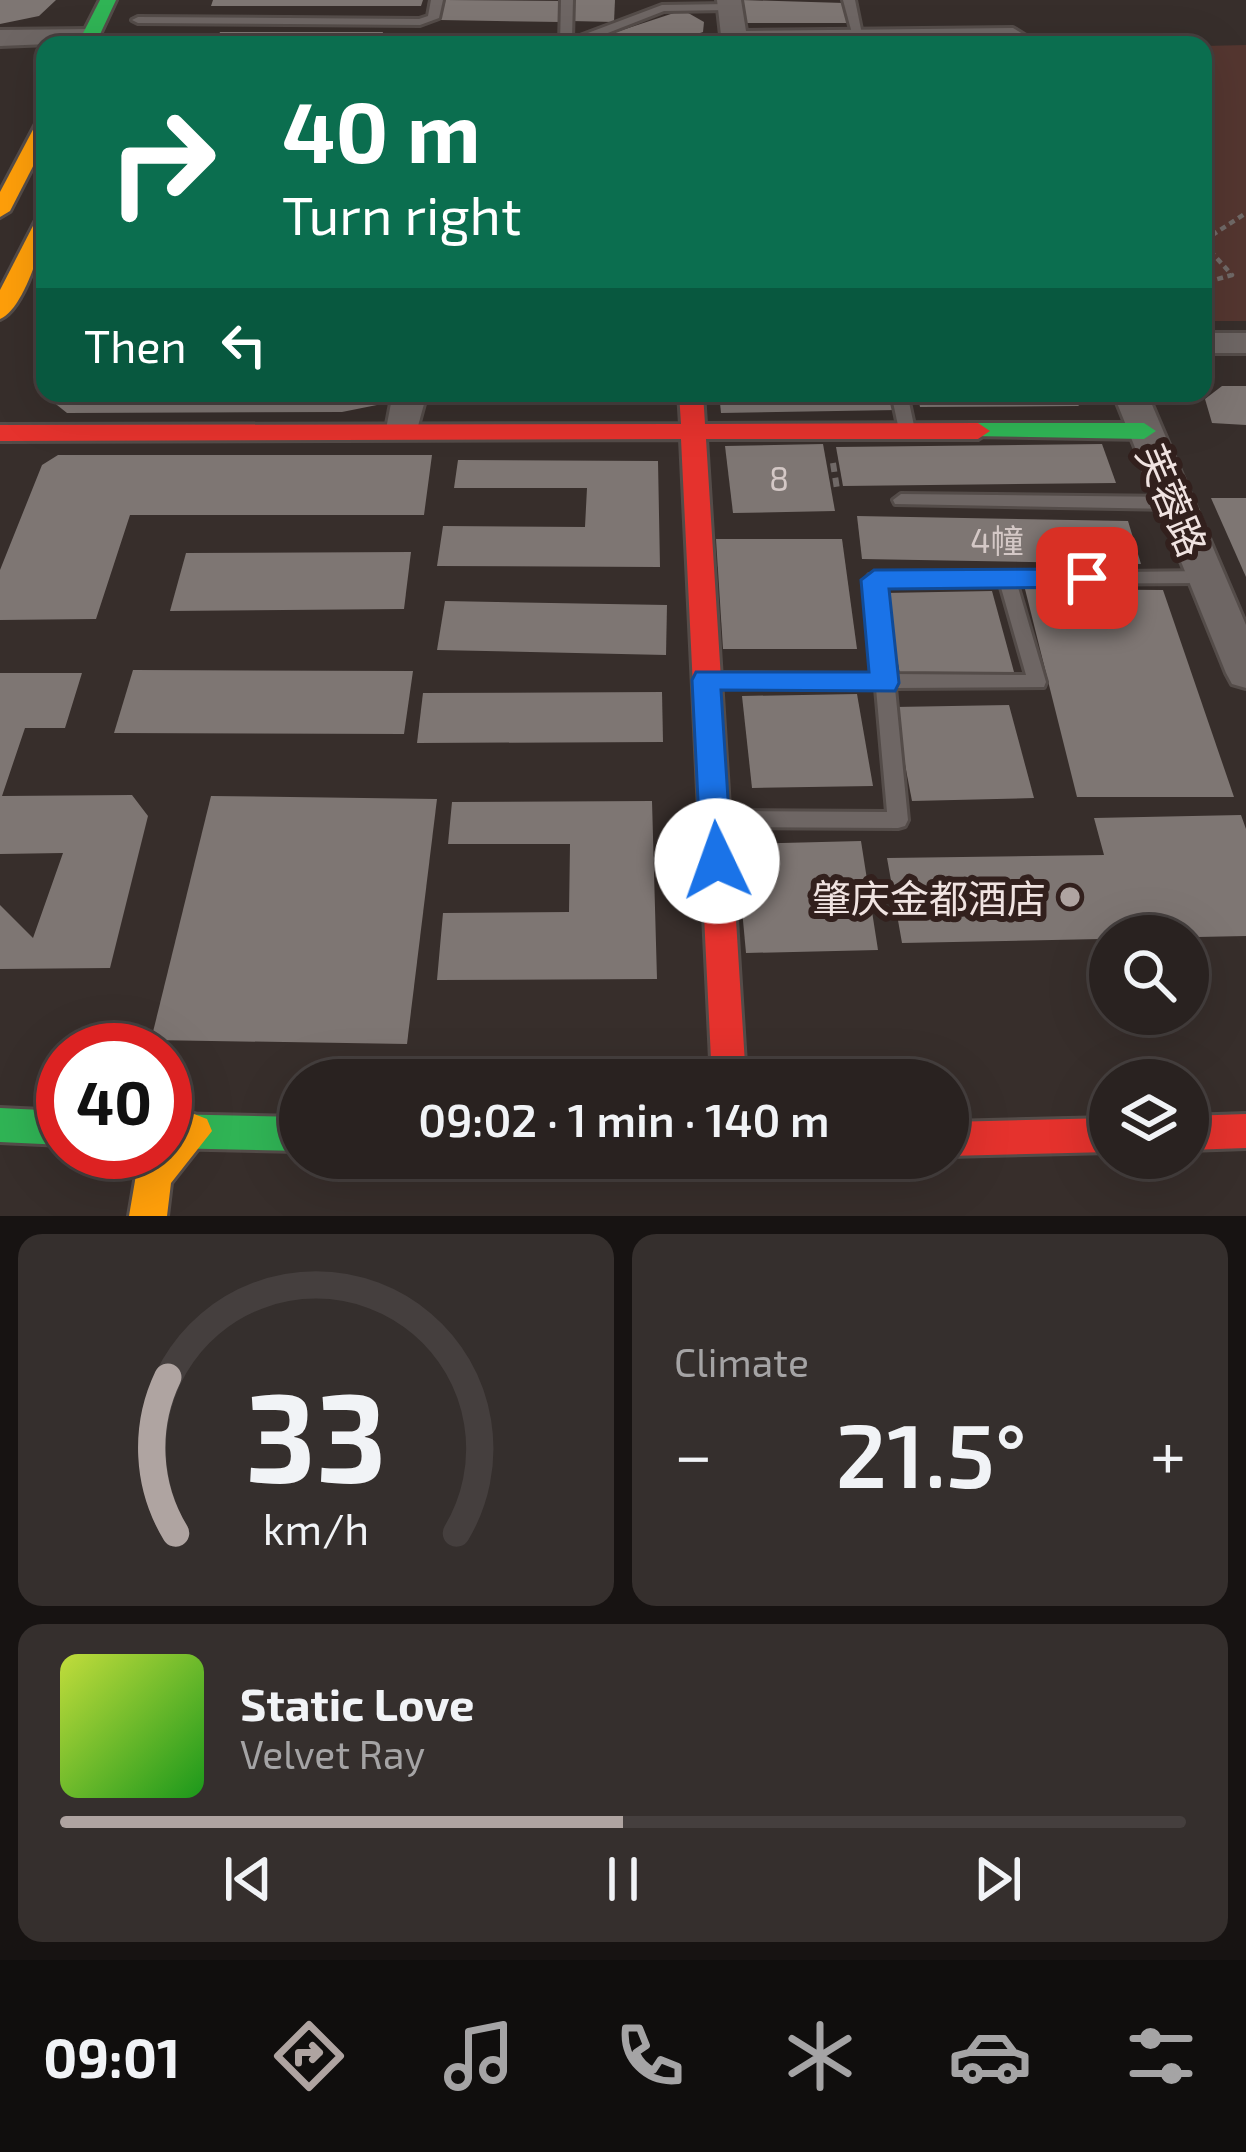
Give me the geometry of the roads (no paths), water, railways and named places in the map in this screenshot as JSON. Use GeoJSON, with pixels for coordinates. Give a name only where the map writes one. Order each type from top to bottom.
{"type":"FeatureCollection","features":[{"type":"Feature","properties":{"kind":"street"},"geometry":{"type":"LineString","coordinates":[[90,36],[108,0]]}},
{"type":"Feature","properties":{"kind":"street"},"geometry":{"type":"LineString","coordinates":[[728,36],[729,3]]}},
{"type":"Feature","properties":{"kind":"street"},"geometry":{"type":"LineString","coordinates":[[920,36],[1011,33]]}},
{"type":"Feature","properties":{"kind":"street"},"geometry":{"type":"LineString","coordinates":[[0,38],[36,39]]}},
{"type":"Feature","properties":{"kind":"street"},"geometry":{"type":"LineString","coordinates":[[0,211],[36,141]]}},
{"type":"Feature","properties":{"kind":"street"},"geometry":{"type":"LineString","coordinates":[[0,312],[36,240]]}},
{"type":"Feature","properties":{"kind":"street"},"geometry":{"type":"LineString","coordinates":[[1212,344],[1246,343]]}},
{"type":"Feature","properties":{"kind":"street"},"geometry":{"type":"LineString","coordinates":[[404,429],[408,402]]}},
{"type":"Feature","properties":{"kind":"street"},"geometry":{"type":"LineString","coordinates":[[692,402],[728,1059]]}},
{"type":"Feature","properties":{"kind":"street","name":"芙蓉路"},"geometry":{"type":"LineString","coordinates":[[1133,402],[1246,673]]}},
{"type":"Feature","properties":{"kind":"street"},"geometry":{"type":"LineString","coordinates":[[0,433],[1144,431]]}},
{"type":"Feature","properties":{"kind":"street"},"geometry":{"type":"LineString","coordinates":[[5,1124],[36,1126]]}},
{"type":"Feature","properties":{"kind":"street"},"geometry":{"type":"LineString","coordinates":[[148,1216],[154,1175],[194,1131],[279,1133]]}},
{"type":"Feature","properties":{"kind":"street"},"geometry":{"type":"LineString","coordinates":[[1209,1132],[1246,1131]]}},
{"type":"Feature","properties":{"kind":"street"},"geometry":{"type":"LineString","coordinates":[[969,1138],[1089,1136]]}},
{"type":"Feature","properties":{"kind":"lane"},"geometry":{"type":"LineString","coordinates":[[138,22],[420,22],[433,18],[437,0]]}},
{"type":"Feature","properties":{"kind":"lane"},"geometry":{"type":"LineString","coordinates":[[567,0],[567,36]]}},
{"type":"Feature","properties":{"kind":"lane"},"geometry":{"type":"LineString","coordinates":[[849,0],[858,36]]}},
{"type":"Feature","properties":{"kind":"lane"},"geometry":{"type":"LineString","coordinates":[[590,36],[662,8],[729,3]]}},
{"type":"Feature","properties":{"kind":"lane"},"geometry":{"type":"LineString","coordinates":[[901,402],[907,430]]}},
{"type":"Feature","properties":{"kind":"lane"},"geometry":{"type":"LineString","coordinates":[[902,500],[1174,503]]}},
{"type":"Feature","properties":{"kind":"lane"},"geometry":{"type":"LineString","coordinates":[[714,819],[898,820],[874,580],[1206,578]]}},
{"type":"Feature","properties":{"kind":"lane"},"geometry":{"type":"LineString","coordinates":[[706,680],[1037,682],[1007,579]]}},
{"type":"Feature","properties":{"kind":"place","name":"肇庆金都酒店"},"geometry":{"type":"Point","coordinates":[1070,897]}}]}
